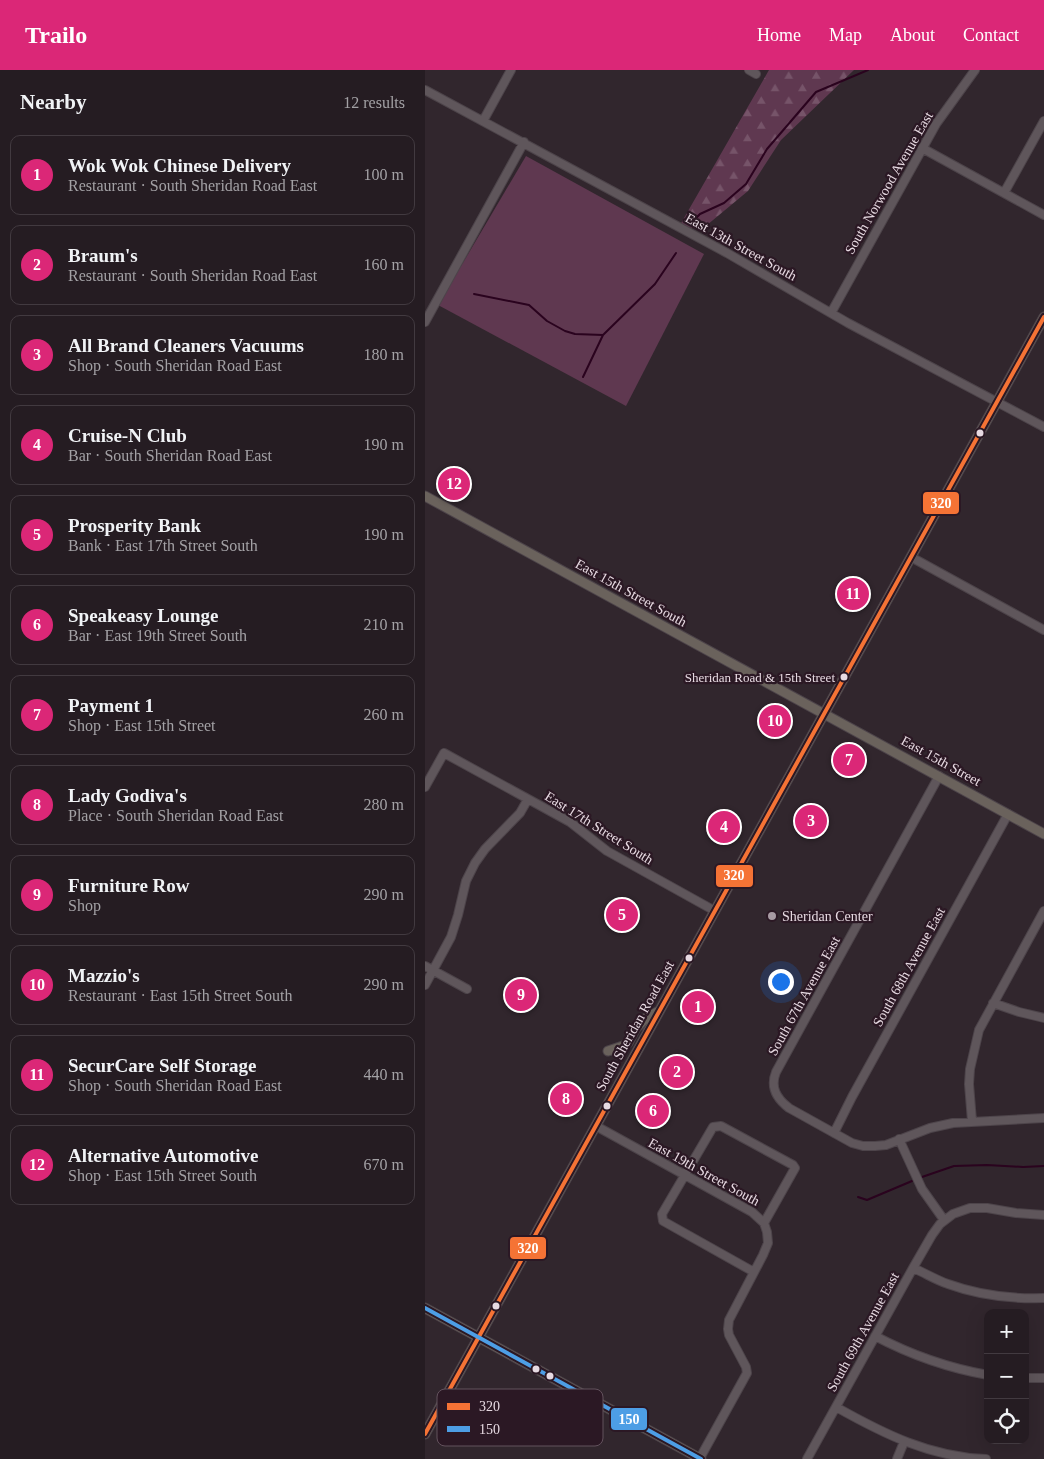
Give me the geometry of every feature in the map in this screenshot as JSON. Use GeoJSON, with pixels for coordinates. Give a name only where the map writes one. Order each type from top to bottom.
{"type":"FeatureCollection","features":[{"type":"Feature","properties":{"kind":"main road","name":"South Sheridan Road East"},"geometry":{"type":"LineString","coordinates":[[450,1389],[1044,317]]}},
{"type":"Feature","properties":{"kind":"main road","name":"East 15th Street South"},"geometry":{"type":"LineString","coordinates":[[425,496],[824,714]]}},
{"type":"Feature","properties":{"kind":"main road","name":"East 15th Street"},"geometry":{"type":"LineString","coordinates":[[824,714],[1044,834]]}},
{"type":"Feature","properties":{"kind":"main road"},"geometry":{"type":"LineString","coordinates":[[608,1051],[628,1043],[636,1028],[646,1018],[659,1011]]}},
{"type":"Feature","properties":{"kind":"main road"},"geometry":{"type":"LineString","coordinates":[[425,1308],[573,1389]]}},
{"type":"Feature","properties":{"kind":"main road"},"geometry":{"type":"LineString","coordinates":[[603,1405],[700,1459]]}},
{"type":"Feature","properties":{"kind":"main road","name":"South Sheridan Road East"},"geometry":{"type":"LineString","coordinates":[[425,1434],[437,1412]]}},
{"type":"Feature","properties":{"kind":"street"},"geometry":{"type":"LineString","coordinates":[[483,120],[511,70]]}},
{"type":"Feature","properties":{"kind":"street","name":"South Norwood Avenue East"},"geometry":{"type":"LineString","coordinates":[[831,313],[922,148],[941,116],[975,70]]}},
{"type":"Feature","properties":{"kind":"street","name":"East 13th Street South"},"geometry":{"type":"LineString","coordinates":[[425,90],[727,253],[831,313],[1044,427]]}},
{"type":"Feature","properties":{"kind":"street"},"geometry":{"type":"LineString","coordinates":[[1005,193],[1044,121]]}},
{"type":"Feature","properties":{"kind":"street"},"geometry":{"type":"LineString","coordinates":[[425,322],[523,142]]}},
{"type":"Feature","properties":{"kind":"street"},"geometry":{"type":"LineString","coordinates":[[922,148],[1044,214]]}},
{"type":"Feature","properties":{"kind":"street"},"geometry":{"type":"LineString","coordinates":[[911,557],[1044,630]]}},
{"type":"Feature","properties":{"kind":"street","name":"East 17th Street South"},"geometry":{"type":"LineString","coordinates":[[425,787],[444,753],[570,822],[607,851],[715,911]]}},
{"type":"Feature","properties":{"kind":"street","name":"South 67th Avenue East"},"geometry":{"type":"LineString","coordinates":[[834,1133],[789,1108],[779,1099],[773,1087],[776,1072],[939,776]]}},
{"type":"Feature","properties":{"kind":"street"},"geometry":{"type":"LineString","coordinates":[[425,985],[451,937],[466,881],[475,863],[485,849],[512,822],[528,799]]}},
{"type":"Feature","properties":{"kind":"street","name":"South 68th Avenue East"},"geometry":{"type":"LineString","coordinates":[[834,1133],[1008,814]]}},
{"type":"Feature","properties":{"kind":"street"},"geometry":{"type":"LineString","coordinates":[[972,1122],[969,1084],[972,1056],[979,1030],[1044,911]]}},
{"type":"Feature","properties":{"kind":"street"},"geometry":{"type":"LineString","coordinates":[[425,966],[467,989]]}},
{"type":"Feature","properties":{"kind":"street"},"geometry":{"type":"LineString","coordinates":[[993,1003],[1044,1018]]}},
{"type":"Feature","properties":{"kind":"street"},"geometry":{"type":"LineString","coordinates":[[834,1133],[851,1143],[863,1146],[886,1145],[930,1128],[953,1123],[1044,1118]]}},
{"type":"Feature","properties":{"kind":"street","name":"East 19th Street South"},"geometry":{"type":"LineString","coordinates":[[596,1126],[752,1212],[764,1223],[767,1232],[767,1248],[754,1272]]}},
{"type":"Feature","properties":{"kind":"street"},"geometry":{"type":"LineString","coordinates":[[700,1459],[747,1373],[746,1366],[732,1342],[728,1329],[732,1312],[754,1272],[663,1221],[662,1214],[713,1127],[721,1126],[793,1165],[795,1168],[764,1223]]}},
{"type":"Feature","properties":{"kind":"street"},"geometry":{"type":"LineString","coordinates":[[899,1139],[922,1189],[945,1220],[962,1210],[977,1207],[1044,1215]]}},
{"type":"Feature","properties":{"kind":"street","name":"South 69th Avenue East"},"geometry":{"type":"LineString","coordinates":[[807,1459],[913,1268],[937,1228],[945,1220]]}},
{"type":"Feature","properties":{"kind":"street"},"geometry":{"type":"LineString","coordinates":[[913,1268],[948,1284],[976,1292],[1011,1297],[1044,1298]]}},
{"type":"Feature","properties":{"kind":"street"},"geometry":{"type":"LineString","coordinates":[[875,1336],[916,1356],[953,1368],[984,1374]]}},
{"type":"Feature","properties":{"kind":"street"},"geometry":{"type":"LineString","coordinates":[[1029,1378],[1044,1378]]}},
{"type":"Feature","properties":{"kind":"street"},"geometry":{"type":"LineString","coordinates":[[836,1407],[904,1442],[973,1459],[986,1459]]}},
{"type":"Feature","properties":{"kind":"street"},"geometry":{"type":"LineString","coordinates":[[897,1459],[904,1442]]}},
{"type":"Feature","properties":{"kind":"green space"},"geometry":{"type":"Polygon","coordinates":[[[769,70],[854,70],[781,140],[748,191],[701,230],[680,225],[769,70]]]}},
{"type":"Feature","properties":{"kind":"green space"},"geometry":{"type":"Polygon","coordinates":[[[526,156],[704,254],[626,406],[438,305],[526,156]]]}},
{"type":"Feature","properties":{"kind":"waterway"},"geometry":{"type":"LineString","coordinates":[[693,221],[700,214],[724,203],[746,184],[767,149],[816,92],[868,70]]}},
{"type":"Feature","properties":{"kind":"waterway"},"geometry":{"type":"LineString","coordinates":[[583,377],[603,335],[655,284],[676,253]]}},
{"type":"Feature","properties":{"kind":"waterway"},"geometry":{"type":"LineString","coordinates":[[474,294],[529,305],[547,321],[565,331],[575,334],[603,335]]}},
{"type":"Feature","properties":{"kind":"waterway"},"geometry":{"type":"LineString","coordinates":[[922,1177],[954,1166],[1044,1166]]}},
{"type":"Feature","properties":{"kind":"waterway"},"geometry":{"type":"LineString","coordinates":[[858,1197],[867,1200],[912,1181]]}},
{"type":"Feature","properties":{"kind":"transit line","name":"320"},"geometry":{"type":"LineString","coordinates":[[450,1389],[1044,317]]}},
{"type":"Feature","properties":{"kind":"transit line","name":"150"},"geometry":{"type":"LineString","coordinates":[[425,1308],[573,1389]]}},
{"type":"Feature","properties":{"kind":"transit line","name":"150"},"geometry":{"type":"LineString","coordinates":[[603,1405],[701,1459]]}},
{"type":"Feature","properties":{"kind":"transit line","name":"320"},"geometry":{"type":"LineString","coordinates":[[425,1434],[437,1412]]}},
{"type":"Feature","properties":{"kind":"place","name":"Alternative Automotive"},"geometry":{"type":"Point","coordinates":[454,484]}},
{"type":"Feature","properties":{"kind":"place","name":"SecurCare Self Storage"},"geometry":{"type":"Point","coordinates":[853,594]}},
{"type":"Feature","properties":{"kind":"place","name":"Sheridan Road & 15th Street"},"geometry":{"type":"Point","coordinates":[844,677]}},
{"type":"Feature","properties":{"kind":"place","name":"Mazzio's"},"geometry":{"type":"Point","coordinates":[775,721]}},
{"type":"Feature","properties":{"kind":"place","name":"Payment 1"},"geometry":{"type":"Point","coordinates":[849,760]}},
{"type":"Feature","properties":{"kind":"place","name":"All Brand Cleaners Vacuums"},"geometry":{"type":"Point","coordinates":[811,821]}},
{"type":"Feature","properties":{"kind":"place","name":"Cruise-N Club"},"geometry":{"type":"Point","coordinates":[724,827]}},
{"type":"Feature","properties":{"kind":"place","name":"Prosperity Bank"},"geometry":{"type":"Point","coordinates":[622,915]}},
{"type":"Feature","properties":{"kind":"place","name":"Sheridan Center"},"geometry":{"type":"Point","coordinates":[772,916]}},
{"type":"Feature","properties":{"kind":"place","name":"Furniture Row"},"geometry":{"type":"Point","coordinates":[521,995]}},
{"type":"Feature","properties":{"kind":"place","name":"Wok Wok Chinese Delivery"},"geometry":{"type":"Point","coordinates":[698,1007]}},
{"type":"Feature","properties":{"kind":"place","name":"Braum's"},"geometry":{"type":"Point","coordinates":[677,1072]}},
{"type":"Feature","properties":{"kind":"place","name":"Lady Godiva's"},"geometry":{"type":"Point","coordinates":[566,1099]}},
{"type":"Feature","properties":{"kind":"place","name":"Speakeasy Lounge"},"geometry":{"type":"Point","coordinates":[653,1111]}}]}
